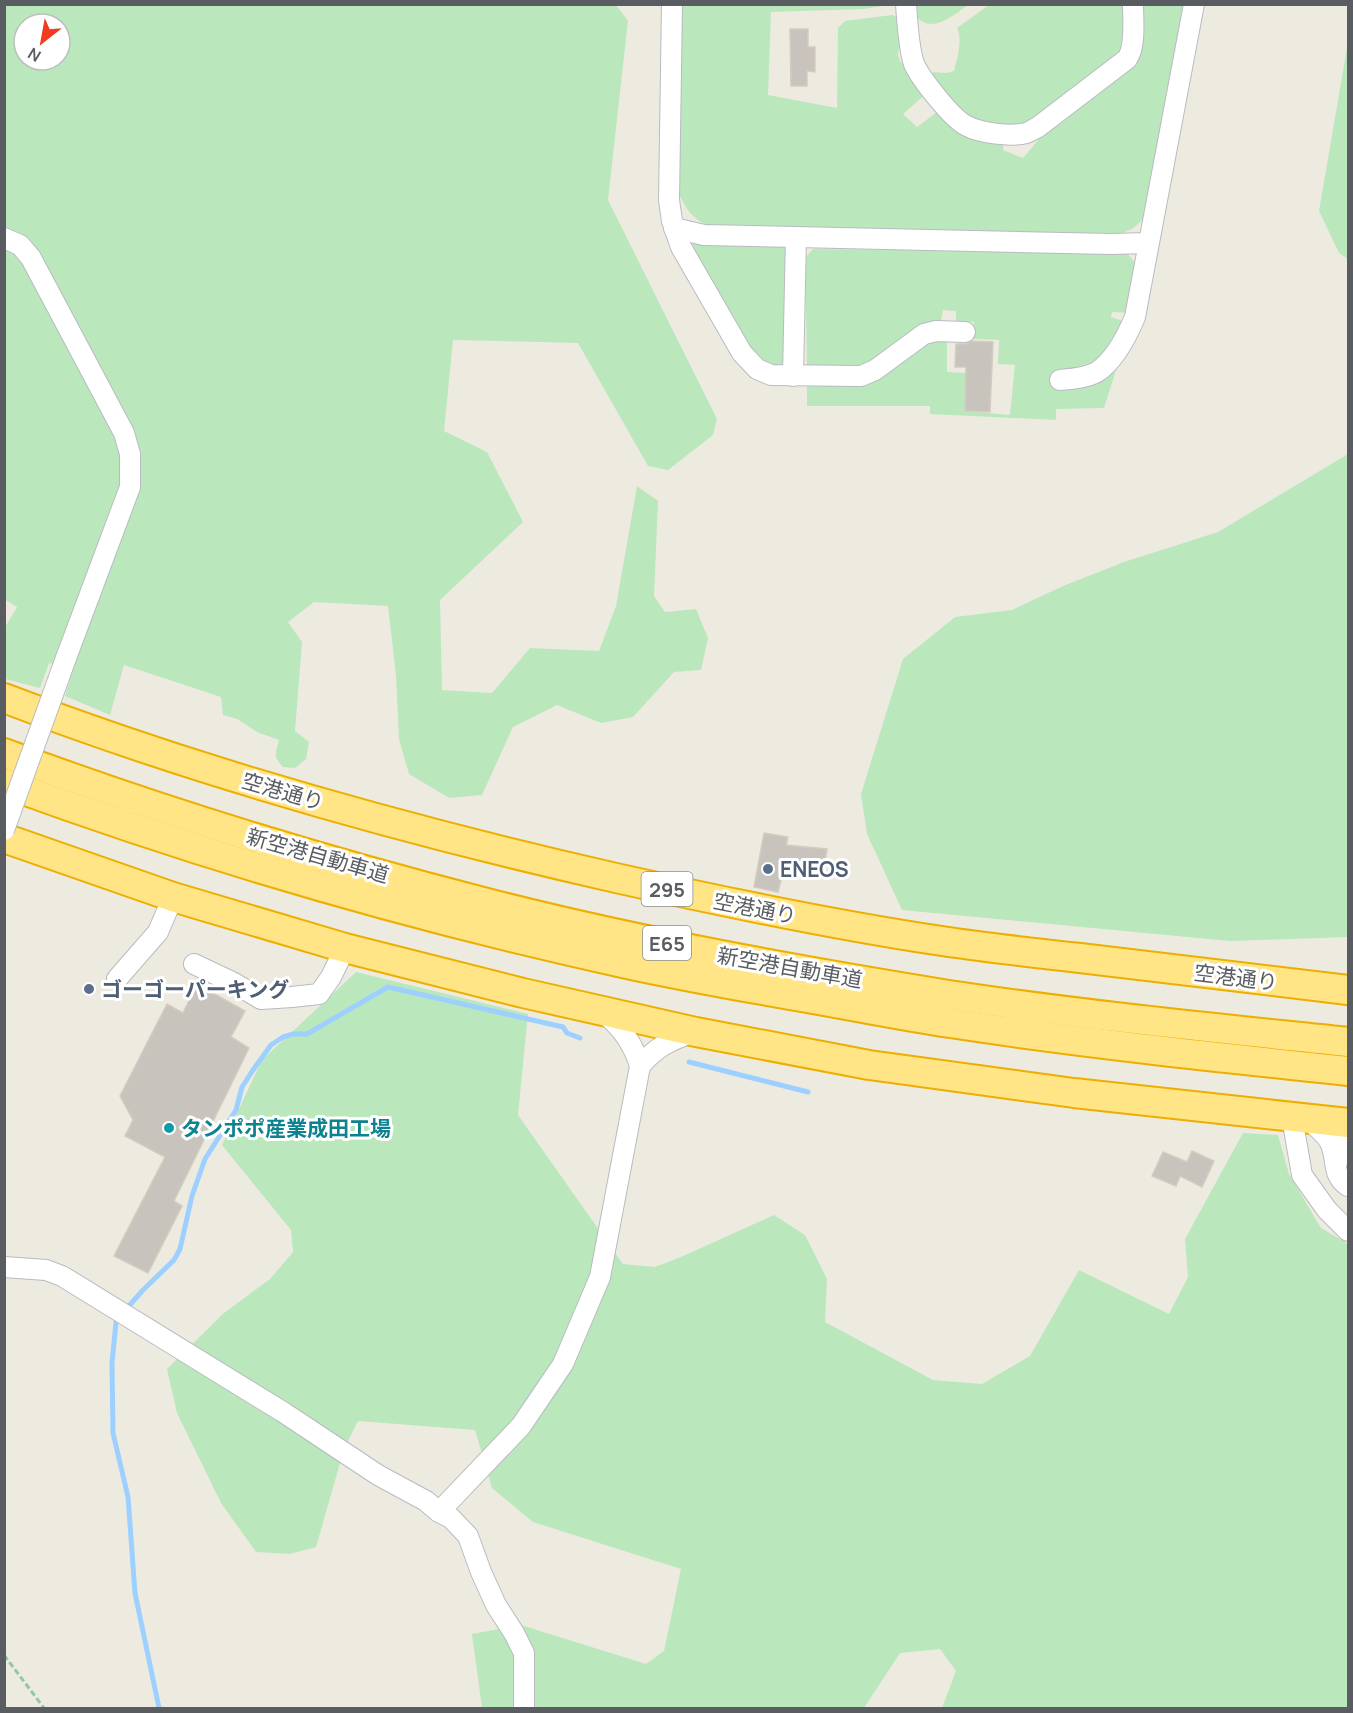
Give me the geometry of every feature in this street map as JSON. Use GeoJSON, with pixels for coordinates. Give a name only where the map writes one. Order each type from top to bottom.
{"type":"FeatureCollection","features":[{"type":"Feature","properties":{"kind":"highway","name":"空港通り"},"geometry":{"type":"LineString","coordinates":[[4,698],[190,764],[329,805],[447,838],[722,902],[943,942],[1348,990]]}},
{"type":"Feature","properties":{"kind":"highway","name":"新空港自動車道"},"geometry":{"type":"LineString","coordinates":[[4,753],[193,819],[334,861],[490,903],[631,936],[767,963],[952,995],[1163,1023],[1348,1042]]}},
{"type":"Feature","properties":{"kind":"highway","name":"新空港自動車道"},"geometry":{"type":"LineString","coordinates":[[4,783],[187,846],[339,892],[483,930],[626,963],[949,1023],[1158,1051],[1348,1071]]}},
{"type":"Feature","properties":{"kind":"highway"},"geometry":{"type":"LineString","coordinates":[[4,838],[173,897],[345,948],[451,976],[696,1032],[880,1066],[1300,1124],[1348,1123]]}},
{"type":"Feature","properties":{"kind":"highway"},"geometry":{"type":"LineString","coordinates":[[1274,1063],[1348,1076]]}},
{"type":"Feature","properties":{"kind":"street"},"geometry":{"type":"LineString","coordinates":[[672,4],[669,200],[672,221],[681,247],[742,353],[757,369],[771,375],[861,376],[875,370],[924,334],[936,331],[965,332]]}},
{"type":"Feature","properties":{"kind":"street"},"geometry":{"type":"LineString","coordinates":[[906,4],[914,63],[954,118],[966,126],[1013,135],[1027,133],[1038,127],[1127,59],[1132,53],[1133,4]]}},
{"type":"Feature","properties":{"kind":"street"},"geometry":{"type":"LineString","coordinates":[[1060,380],[1079,378],[1097,372],[1115,354],[1135,317],[1194,4]]}},
{"type":"Feature","properties":{"kind":"street"},"geometry":{"type":"LineString","coordinates":[[674,228],[704,235],[1148,243]]}},
{"type":"Feature","properties":{"kind":"street"},"geometry":{"type":"LineString","coordinates":[[793,376],[796,237]]}},
{"type":"Feature","properties":{"kind":"street"},"geometry":{"type":"LineString","coordinates":[[4,238],[20,245],[31,258],[124,433],[130,454],[130,487],[4,831]]}},
{"type":"Feature","properties":{"kind":"street"},"geometry":{"type":"LineString","coordinates":[[117,979],[158,932],[173,897]]}},
{"type":"Feature","properties":{"kind":"street"},"geometry":{"type":"LineString","coordinates":[[194,964],[261,999],[292,998],[319,994],[331,977],[345,948]]}},
{"type":"Feature","properties":{"kind":"street"},"geometry":{"type":"LineString","coordinates":[[439,1512],[521,1426],[563,1364],[600,1277],[640,1066],[622,1030],[613,1019],[600,1010]]}},
{"type":"Feature","properties":{"kind":"street"},"geometry":{"type":"LineString","coordinates":[[640,1066],[666,1042],[696,1032]]}},
{"type":"Feature","properties":{"kind":"street"},"geometry":{"type":"LineString","coordinates":[[1348,1186],[1338,1176],[1330,1142],[1316,1125],[1300,1124],[1302,1175],[1327,1210],[1348,1231]]}},
{"type":"Feature","properties":{"kind":"street"},"geometry":{"type":"LineString","coordinates":[[1336,1168],[1338,1154],[1348,1137]]}},
{"type":"Feature","properties":{"kind":"street"},"geometry":{"type":"LineString","coordinates":[[4,1268],[46,1270],[62,1276],[283,1412],[378,1475],[426,1501],[451,1518],[468,1536],[496,1605],[524,1653],[524,1708]]}},
{"type":"Feature","properties":{"kind":"path"},"geometry":{"type":"LineString","coordinates":[[4,1655],[44,1708]]}},
{"type":"Feature","properties":{"kind":"green space"},"geometry":{"type":"Polygon","coordinates":[[[5,5],[616,5],[628,21],[608,200],[717,419],[713,435],[668,470],[648,466],[578,343],[453,340],[444,431],[487,452],[523,522],[440,600],[442,690],[492,693],[530,648],[599,651],[616,606],[637,486],[658,501],[654,596],[665,612],[696,609],[708,638],[701,670],[674,672],[633,717],[601,723],[557,705],[513,727],[482,795],[449,798],[409,774],[399,739],[396,675],[388,606],[314,602],[288,622],[302,642],[295,731],[309,742],[306,759],[295,768],[283,767],[277,760],[279,740],[257,732],[237,719],[223,715],[221,697],[124,665],[110,715],[65,696],[73,670],[49,663],[40,688],[5,679],[4,629],[17,607],[4,599],[5,5]]]}},
{"type":"Feature","properties":{"kind":"green space"},"geometry":{"type":"Polygon","coordinates":[[[676,5],[889,5],[864,9],[771,12],[768,95],[837,108],[838,28],[845,21],[892,15],[901,18],[902,23],[898,55],[900,61],[928,92],[903,114],[917,127],[937,112],[959,132],[1000,142],[1003,150],[1023,158],[1057,118],[1128,70],[1136,62],[1139,52],[1139,5],[1187,5],[1149,211],[1141,222],[1132,228],[1109,236],[716,229],[708,226],[696,219],[684,204],[677,190],[676,5]]]}},
{"type":"Feature","properties":{"kind":"green space"},"geometry":{"type":"Polygon","coordinates":[[[914,5],[968,5],[946,20],[927,24],[915,14],[914,5]]]}},
{"type":"Feature","properties":{"kind":"green space"},"geometry":{"type":"Polygon","coordinates":[[[989,5],[1125,5],[1125,47],[1122,55],[1038,119],[1014,130],[966,119],[933,78],[933,72],[954,71],[959,43],[957,28],[989,5]]]}},
{"type":"Feature","properties":{"kind":"green space"},"geometry":{"type":"Polygon","coordinates":[[[1348,42],[1348,259],[1339,253],[1319,211],[1348,42]]]}},
{"type":"Feature","properties":{"kind":"green space"},"geometry":{"type":"Polygon","coordinates":[[[693,242],[784,245],[788,249],[784,369],[764,361],[748,347],[692,248],[693,242]]]}},
{"type":"Feature","properties":{"kind":"green space"},"geometry":{"type":"Polygon","coordinates":[[[813,249],[1125,251],[1137,265],[1131,313],[1112,312],[1111,317],[1123,321],[1124,327],[1098,360],[1060,373],[1119,361],[1104,408],[1056,409],[1056,420],[930,414],[930,406],[807,406],[807,381],[867,382],[933,337],[947,341],[947,372],[966,373],[965,411],[1010,415],[1015,365],[998,364],[999,340],[974,339],[974,322],[956,321],[956,311],[943,310],[941,321],[924,324],[869,363],[859,367],[807,368],[805,258],[813,249]]]}},
{"type":"Feature","properties":{"kind":"green space"},"geometry":{"type":"Polygon","coordinates":[[[1348,454],[1348,937],[1230,941],[902,910],[867,834],[861,794],[903,659],[955,617],[1012,610],[1063,586],[1124,562],[1218,532],[1348,454]]]}},
{"type":"Feature","properties":{"kind":"green space"},"geometry":{"type":"Polygon","coordinates":[[[356,972],[528,1014],[518,1115],[623,1264],[655,1267],[774,1215],[805,1235],[827,1279],[825,1322],[933,1380],[982,1384],[1030,1356],[1079,1270],[1169,1314],[1188,1277],[1185,1239],[1243,1133],[1278,1135],[1289,1174],[1321,1228],[1348,1244],[1348,1708],[942,1708],[956,1671],[940,1649],[900,1653],[864,1708],[482,1708],[472,1634],[521,1625],[646,1664],[664,1651],[681,1569],[533,1522],[492,1488],[475,1430],[358,1421],[344,1449],[316,1547],[290,1554],[256,1552],[221,1503],[177,1413],[167,1369],[224,1313],[270,1279],[293,1252],[291,1230],[222,1145],[262,1060],[356,972]]]}},
{"type":"Feature","properties":{"kind":"building"},"geometry":{"type":"Polygon","coordinates":[[[790,29],[808,29],[808,47],[815,47],[815,72],[807,71],[807,86],[791,86],[790,29]]]}},
{"type":"Feature","properties":{"kind":"building"},"geometry":{"type":"Polygon","coordinates":[[[972,341],[993,342],[990,412],[965,411],[966,367],[955,367],[956,344],[972,341]]]}},
{"type":"Feature","properties":{"kind":"building"},"geometry":{"type":"Polygon","coordinates":[[[764,833],[788,837],[786,845],[827,849],[823,878],[813,876],[807,871],[782,876],[778,892],[754,887],[764,833]]]}},
{"type":"Feature","properties":{"kind":"building","name":"タンポポ産業成田工場"},"geometry":{"type":"Polygon","coordinates":[[[197,984],[245,1011],[231,1037],[249,1048],[174,1201],[182,1206],[148,1273],[114,1256],[165,1157],[125,1136],[133,1120],[120,1096],[167,1004],[183,1013],[197,984]]]}},
{"type":"Feature","properties":{"kind":"building"},"geometry":{"type":"Polygon","coordinates":[[[1192,1151],[1214,1161],[1202,1187],[1180,1176],[1176,1186],[1152,1176],[1163,1152],[1187,1162],[1192,1151]]]}},
{"type":"Feature","properties":{"kind":"waterway"},"geometry":{"type":"LineString","coordinates":[[128,1307],[174,1260],[180,1249],[192,1196],[205,1159],[236,1110],[242,1087],[271,1045],[283,1037],[307,1034],[388,987],[563,1027],[567,1033],[580,1038]]}},
{"type":"Feature","properties":{"kind":"waterway"},"geometry":{"type":"LineString","coordinates":[[689,1062],[808,1092]]}},
{"type":"Feature","properties":{"kind":"waterway"},"geometry":{"type":"LineString","coordinates":[[116,1322],[112,1363],[113,1433],[128,1497],[135,1593],[159,1708]]}},
{"type":"Feature","properties":{"kind":"place","name":"ENEOS"},"geometry":{"type":"Point","coordinates":[768,869]}},
{"type":"Feature","properties":{"kind":"place","name":"ゴーゴーパーキング"},"geometry":{"type":"Point","coordinates":[89,989]}},
{"type":"Feature","properties":{"kind":"place","name":"タンポポ産業成田工場"},"geometry":{"type":"Point","coordinates":[169,1128]}}]}
